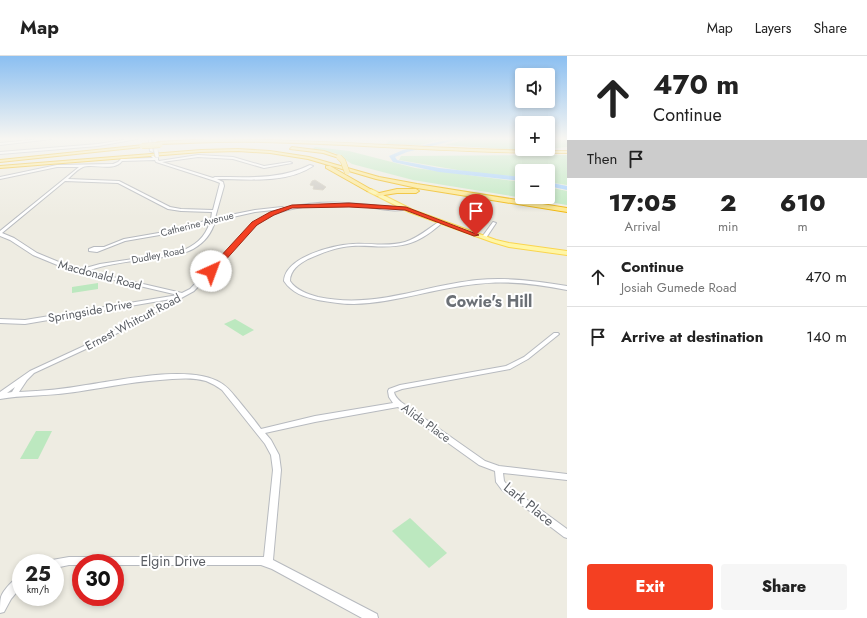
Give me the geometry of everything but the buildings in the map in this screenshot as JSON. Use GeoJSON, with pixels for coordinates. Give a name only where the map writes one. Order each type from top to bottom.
{"type":"FeatureCollection","features":[{"type":"Feature","properties":{"kind":"highway"},"geometry":{"type":"LineString","coordinates":[[0,166],[10,165]]}},
{"type":"Feature","properties":{"kind":"highway"},"geometry":{"type":"LineString","coordinates":[[0,166],[16,165]]}},
{"type":"Feature","properties":{"kind":"highway"},"geometry":{"type":"LineString","coordinates":[[322,165],[370,189]]}},
{"type":"Feature","properties":{"kind":"highway"},"geometry":{"type":"LineString","coordinates":[[334,165],[406,184],[515,201]]}},
{"type":"Feature","properties":{"kind":"highway"},"geometry":{"type":"LineString","coordinates":[[345,165],[347,172],[370,189]]}},
{"type":"Feature","properties":{"kind":"highway"},"geometry":{"type":"LineString","coordinates":[[347,165],[432,186],[567,208]]}},
{"type":"Feature","properties":{"kind":"highway"},"geometry":{"type":"LineString","coordinates":[[352,165],[380,174]]}},
{"type":"Feature","properties":{"kind":"highway"},"geometry":{"type":"LineString","coordinates":[[379,194],[404,190],[515,202]]}},
{"type":"Feature","properties":{"kind":"highway"},"geometry":{"type":"LineString","coordinates":[[535,204],[567,208]]}},
{"type":"Feature","properties":{"kind":"main road"},"geometry":{"type":"LineString","coordinates":[[370,189],[406,208],[484,237],[509,245],[567,253]]}},
{"type":"Feature","properties":{"kind":"street"},"geometry":{"type":"LineString","coordinates":[[0,178],[52,167],[79,165]]}},
{"type":"Feature","properties":{"kind":"street"},"geometry":{"type":"LineString","coordinates":[[0,233],[83,165]]}},
{"type":"Feature","properties":{"kind":"street"},"geometry":{"type":"LineString","coordinates":[[175,165],[211,178],[281,176],[301,172],[311,166]]}},
{"type":"Feature","properties":{"kind":"street"},"geometry":{"type":"LineString","coordinates":[[258,165],[264,167],[276,165]]}},
{"type":"Feature","properties":{"kind":"street","name":"Dudley Road"},"geometry":{"type":"LineString","coordinates":[[82,271],[100,265],[185,252],[206,238],[213,220],[214,211],[222,184],[211,178]]}},
{"type":"Feature","properties":{"kind":"street"},"geometry":{"type":"LineString","coordinates":[[64,180],[119,182],[169,208],[214,211]]}},
{"type":"Feature","properties":{"kind":"street","name":"Ernest Whitcutt Road"},"geometry":{"type":"LineString","coordinates":[[0,396],[38,368],[95,343],[196,287],[255,224],[272,213],[292,207],[349,205],[406,208]]}},
{"type":"Feature","properties":{"kind":"street","name":"Catherine Avenue"},"geometry":{"type":"LineString","coordinates":[[104,248],[124,240],[178,231],[213,220],[260,210],[292,207]]}},
{"type":"Feature","properties":{"kind":"street"},"geometry":{"type":"LineString","coordinates":[[441,222],[419,238],[407,243],[390,246],[344,246],[323,250],[293,266],[288,273],[287,281],[294,289],[303,294],[326,301],[349,303],[367,302],[457,284],[479,282],[528,281],[567,288]]}},
{"type":"Feature","properties":{"kind":"street"},"geometry":{"type":"LineString","coordinates":[[484,237],[494,223]]}},
{"type":"Feature","properties":{"kind":"street","name":"Macdonald Road"},"geometry":{"type":"LineString","coordinates":[[0,233],[40,257],[82,271],[181,296]]}},
{"type":"Feature","properties":{"kind":"street","name":"Springside Drive"},"geometry":{"type":"LineString","coordinates":[[0,321],[25,322],[181,296]]}},
{"type":"Feature","properties":{"kind":"street","name":"Alida Place"},"geometry":{"type":"LineString","coordinates":[[556,334],[526,358],[508,368],[395,389],[391,393],[394,400],[399,404],[482,463],[499,469],[567,477]]}},
{"type":"Feature","properties":{"kind":"street"},"geometry":{"type":"LineString","coordinates":[[0,396],[32,394],[138,380],[186,376],[202,378],[218,384],[224,388],[273,448],[277,462],[268,562],[284,569],[373,618]]}},
{"type":"Feature","properties":{"kind":"street"},"geometry":{"type":"LineString","coordinates":[[24,379],[24,387],[32,394]]}},
{"type":"Feature","properties":{"kind":"street","name":"Ernest Whitcutt Road"},"geometry":{"type":"LineString","coordinates":[[14,394],[24,379]]}},
{"type":"Feature","properties":{"kind":"street"},"geometry":{"type":"LineString","coordinates":[[260,432],[315,418],[399,404]]}},
{"type":"Feature","properties":{"kind":"street","name":"Lark Place"},"geometry":{"type":"LineString","coordinates":[[499,469],[500,482],[505,488],[567,534]]}},
{"type":"Feature","properties":{"kind":"street","name":"Elgin Drive"},"geometry":{"type":"LineString","coordinates":[[64,562],[268,562]]}},
{"type":"Feature","properties":{"kind":"street"},"geometry":{"type":"LineString","coordinates":[[0,608],[7,595],[12,590]]}},
{"type":"Feature","properties":{"kind":"green space"},"geometry":{"type":"Polygon","coordinates":[[[357,165],[404,165],[415,168],[515,181],[515,197],[413,180],[357,165]]]}},
{"type":"Feature","properties":{"kind":"green space"},"geometry":{"type":"Polygon","coordinates":[[[430,165],[515,165],[515,176],[475,173],[430,165]]]}},
{"type":"Feature","properties":{"kind":"green space"},"geometry":{"type":"Polygon","coordinates":[[[555,165],[567,165],[567,185],[555,183],[555,165]]]}},
{"type":"Feature","properties":{"kind":"green space"},"geometry":{"type":"Polygon","coordinates":[[[555,188],[567,191],[567,205],[555,203],[555,188]]]}},
{"type":"Feature","properties":{"kind":"green space"},"geometry":{"type":"Polygon","coordinates":[[[98,283],[98,289],[72,293],[72,287],[98,283]]]}},
{"type":"Feature","properties":{"kind":"green space"},"geometry":{"type":"Polygon","coordinates":[[[235,319],[254,330],[243,336],[224,324],[235,319]]]}},
{"type":"Feature","properties":{"kind":"green space"},"geometry":{"type":"Polygon","coordinates":[[[36,431],[52,431],[38,459],[20,459],[36,431]]]}},
{"type":"Feature","properties":{"kind":"green space"},"geometry":{"type":"Polygon","coordinates":[[[410,518],[447,553],[429,568],[392,531],[410,518]]]}},
{"type":"Feature","properties":{"kind":"waterway"},"geometry":{"type":"LineString","coordinates":[[416,165],[439,170],[515,178]]}},
{"type":"Feature","properties":{"kind":"waterway"},"geometry":{"type":"LineString","coordinates":[[555,185],[567,188]]}},
{"type":"Feature","properties":{"kind":"district","name":"Cowie's Hill"},"geometry":{"type":"Point","coordinates":[489,301]}},
{"type":"Feature","properties":{"kind":"route"},"geometry":{"type":"LineString","coordinates":[[211,271],[255,224],[272,213],[292,207],[360,205],[396,209],[406,208],[476,235]]}}]}
